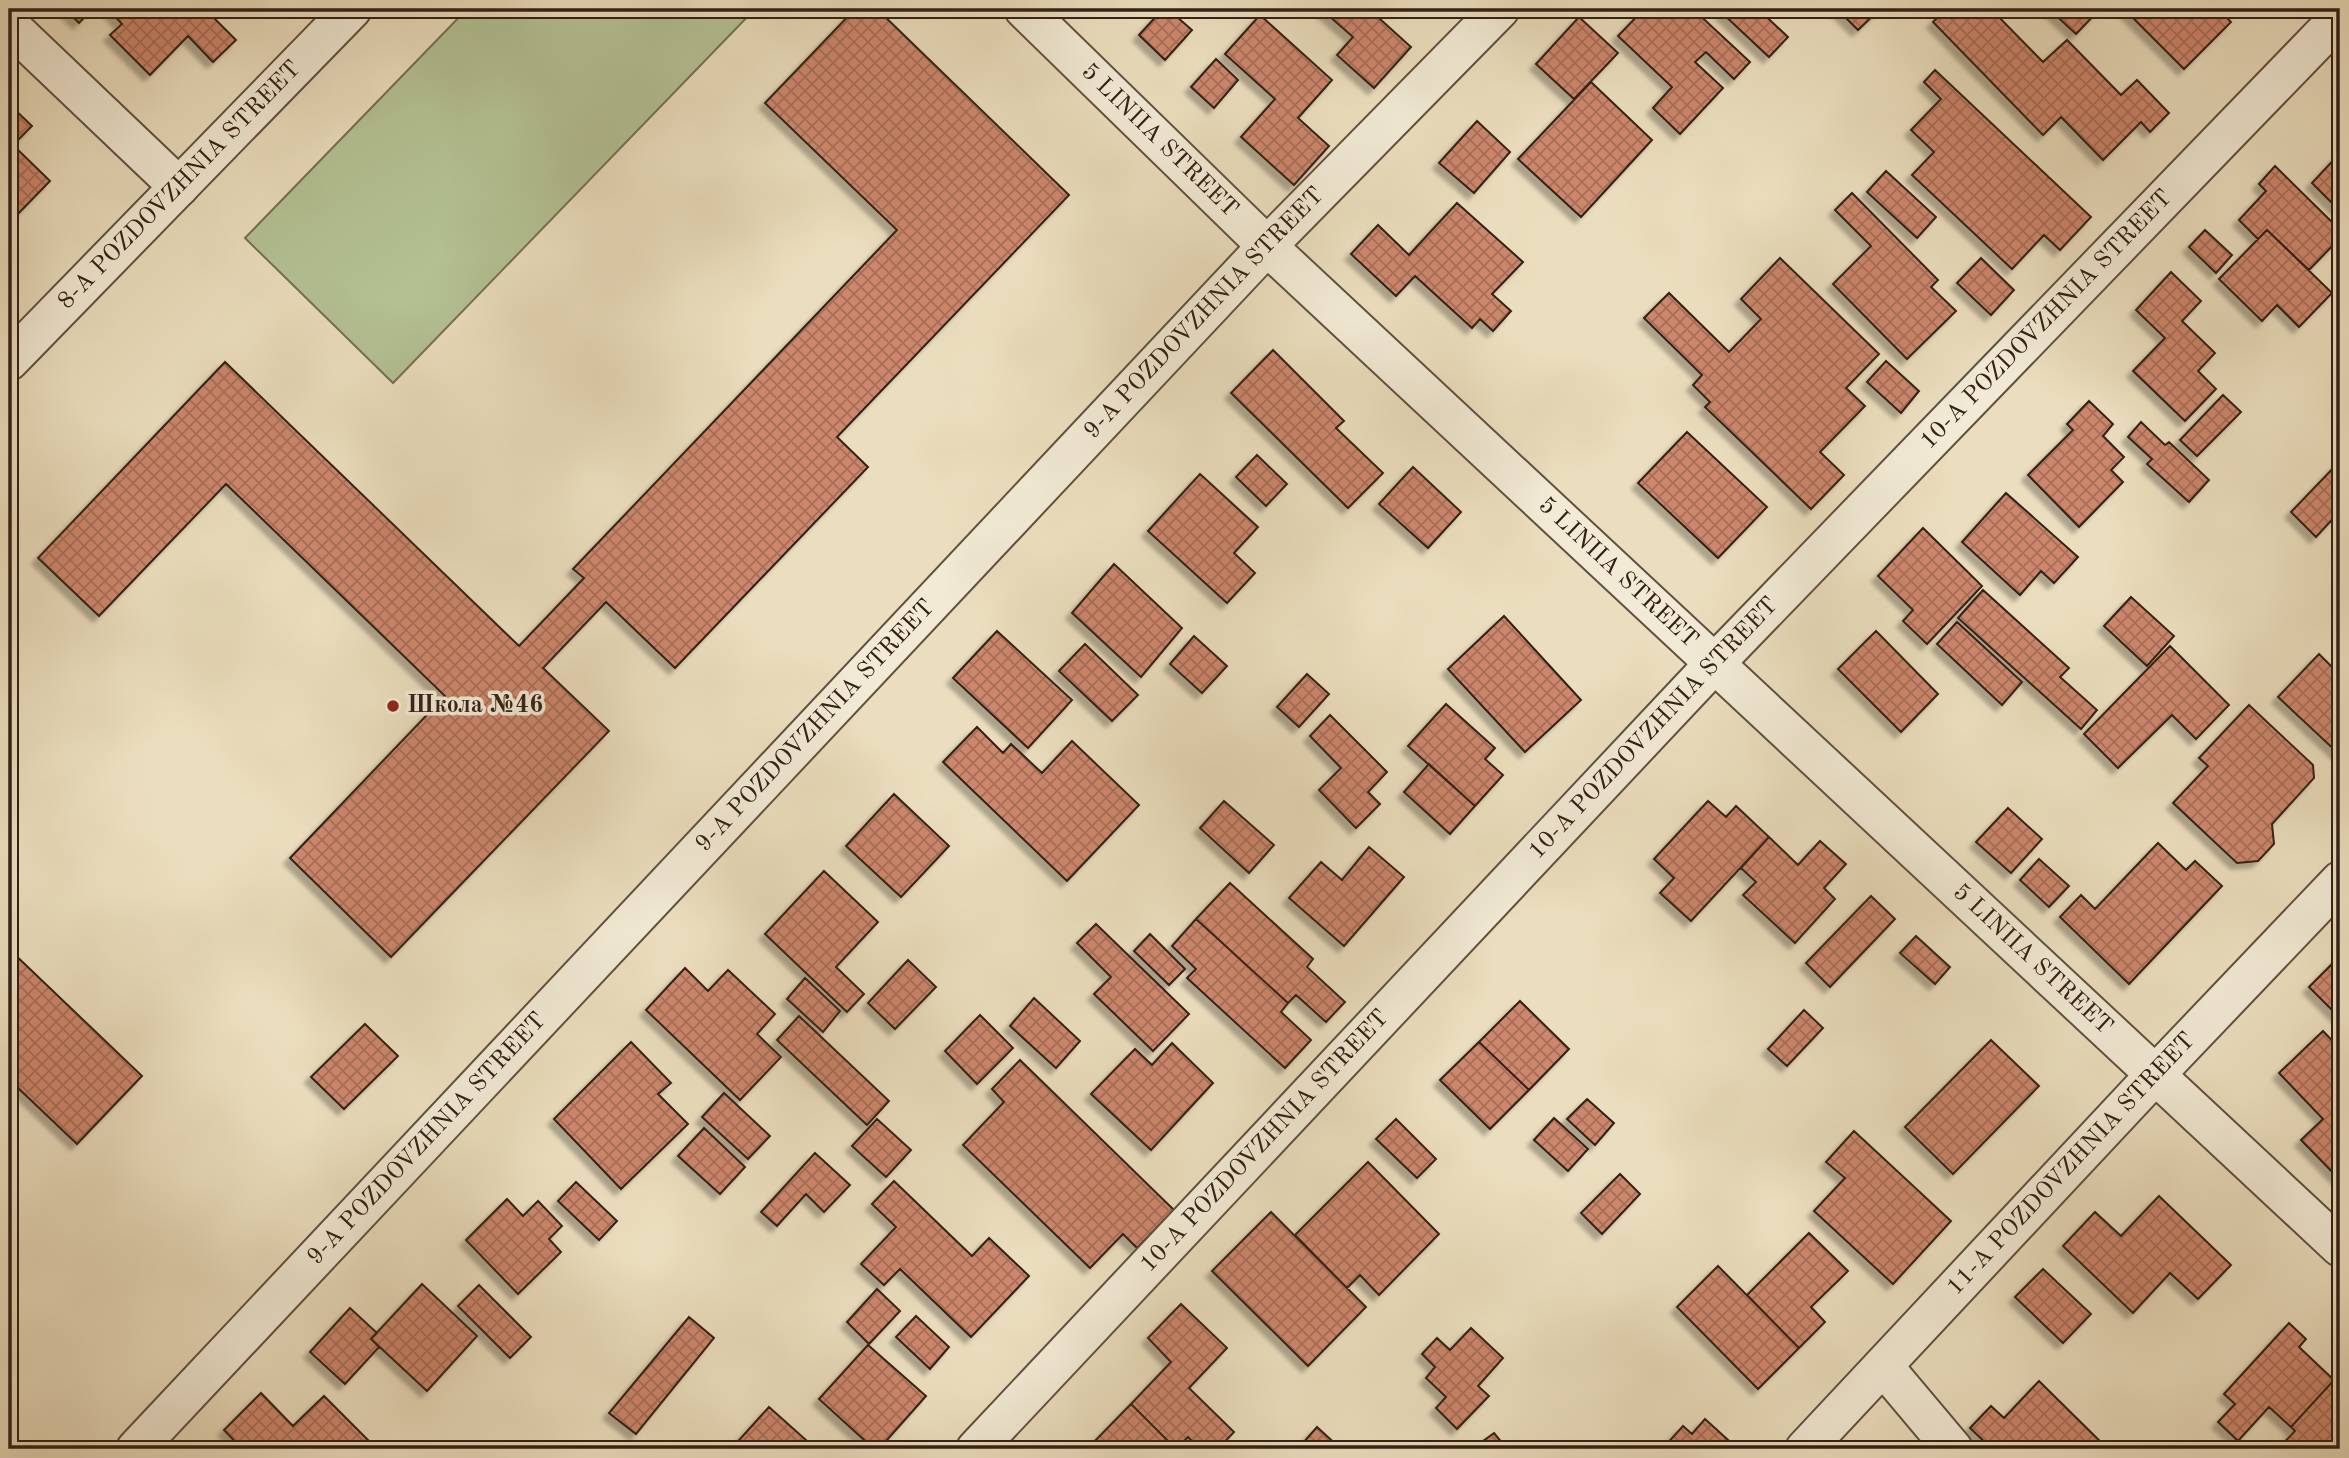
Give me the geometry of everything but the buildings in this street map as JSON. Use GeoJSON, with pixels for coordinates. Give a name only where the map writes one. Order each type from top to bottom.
{"type":"FeatureCollection","features":[{"type":"Feature","properties":{"kind":"street","name":"8-A POZDOVZHNIA STREET"},"geometry":{"type":"LineString","coordinates":[[9,361],[352,9]]}},
{"type":"Feature","properties":{"kind":"street","name":"5 LINIIA STREET"},"geometry":{"type":"LineString","coordinates":[[1024,9],[1267,246],[2340,1247]]}},
{"type":"Feature","properties":{"kind":"street","name":"9-A POZDOVZHNIA STREET"},"geometry":{"type":"LineString","coordinates":[[143,1447],[1267,246],[1500,9]]}},
{"type":"Feature","properties":{"kind":"street","name":"10-A POZDOVZHNIA STREET"},"geometry":{"type":"LineString","coordinates":[[976,1449],[1714,664],[2340,17]]}},
{"type":"Feature","properties":{"kind":"street"},"geometry":{"type":"LineString","coordinates":[[9,25],[179,187]]}},
{"type":"Feature","properties":{"kind":"street","name":"11-A POZDOVZHNIA STREET"},"geometry":{"type":"LineString","coordinates":[[1805,1449],[2155,1074],[2340,881]]}},
{"type":"Feature","properties":{"kind":"street"},"geometry":{"type":"LineString","coordinates":[[1884,1367],[1953,1449]]}},
{"type":"Feature","properties":{"kind":"green space"},"geometry":{"type":"Polygon","coordinates":[[[467,9],[755,9],[393,383],[245,238],[467,9]]]}},
{"type":"Feature","properties":{"kind":"place","name":"Школа №46"},"geometry":{"type":"Point","coordinates":[393,706]}}]}
